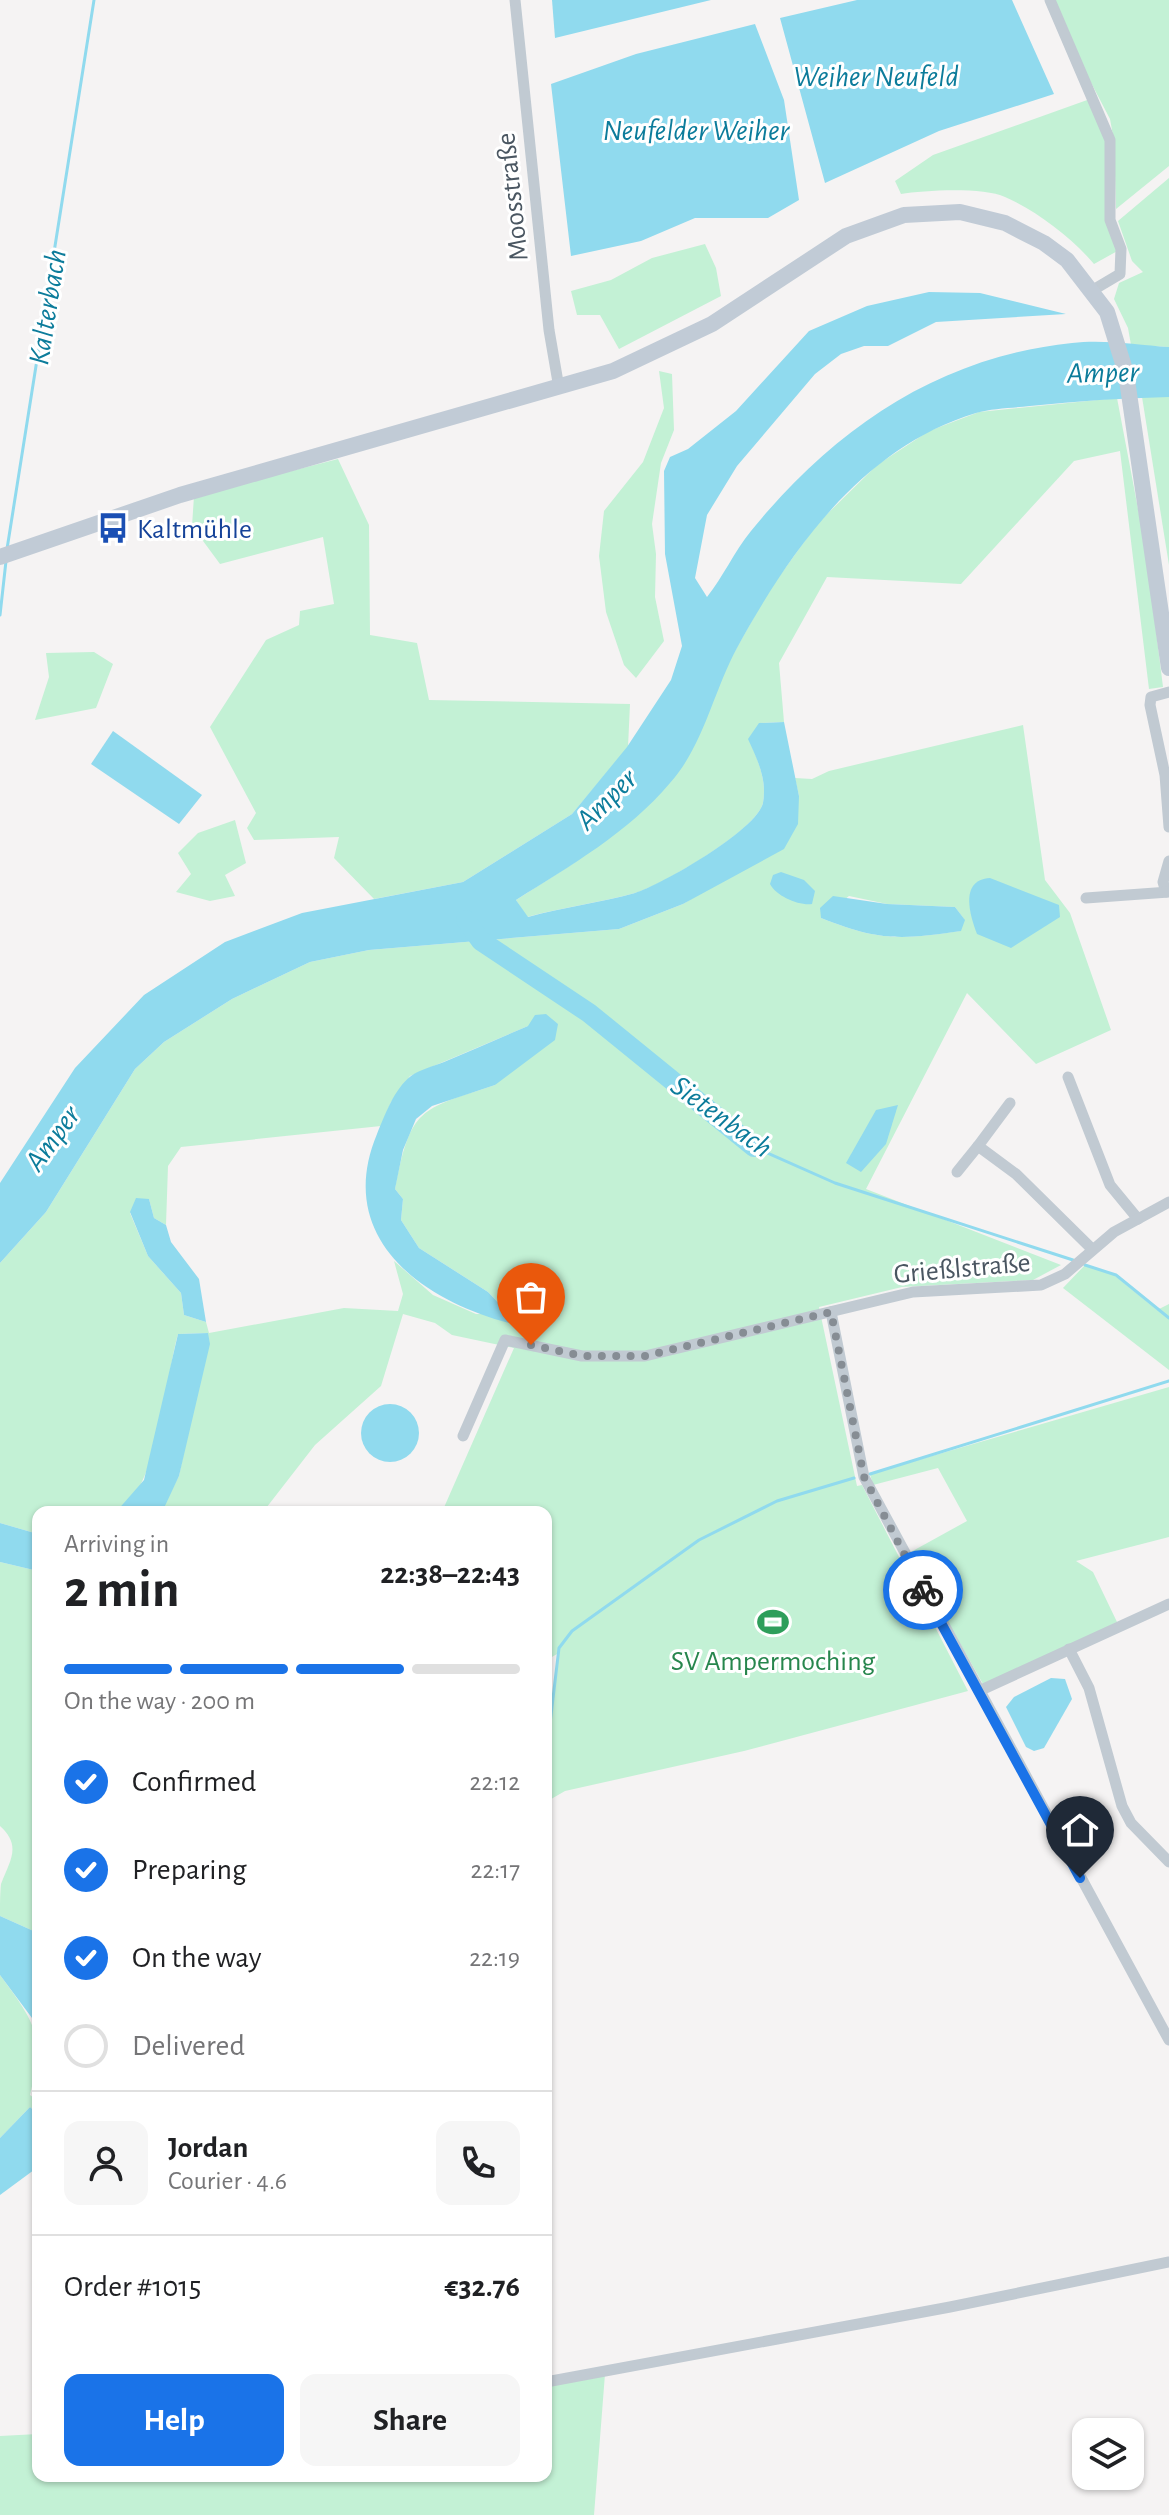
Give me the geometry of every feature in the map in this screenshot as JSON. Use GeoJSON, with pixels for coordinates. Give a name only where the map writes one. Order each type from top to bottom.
{"type":"FeatureCollection","features":[{"type":"Feature","properties":{"kind":"main road"},"geometry":{"type":"LineString","coordinates":[[0,557],[180,495],[559,388],[657,352],[712,324],[846,236],[904,215],[960,212],[1005,223],[1055,252],[1093,290],[1119,342],[1158,571],[1169,668]]}},
{"type":"Feature","properties":{"kind":"street","name":"Moosstraße"},"geometry":{"type":"LineString","coordinates":[[515,0],[549,330],[559,388]]}},
{"type":"Feature","properties":{"kind":"street"},"geometry":{"type":"LineString","coordinates":[[1050,0],[1110,140],[1110,220],[1121,249],[1122,267],[1120,274],[1093,290]]}},
{"type":"Feature","properties":{"kind":"street"},"geometry":{"type":"LineString","coordinates":[[1169,692],[1151,697],[1150,705],[1165,775],[1169,827]]}},
{"type":"Feature","properties":{"kind":"street"},"geometry":{"type":"LineString","coordinates":[[1086,898],[1167,892],[1163,882],[1169,861]]}},
{"type":"Feature","properties":{"kind":"street"},"geometry":{"type":"LineString","coordinates":[[1068,1077],[1110,1185],[1138,1219]]}},
{"type":"Feature","properties":{"kind":"street"},"geometry":{"type":"LineString","coordinates":[[957,1172],[1010,1103]]}},
{"type":"Feature","properties":{"kind":"street"},"geometry":{"type":"LineString","coordinates":[[978,1146],[1016,1174],[1091,1248]]}},
{"type":"Feature","properties":{"kind":"street","name":"Grießlstraße"},"geometry":{"type":"LineString","coordinates":[[463,1436],[505,1340],[582,1356],[628,1358],[686,1349],[913,1292],[1041,1285],[1065,1274],[1091,1248],[1169,1202]]}},
{"type":"Feature","properties":{"kind":"street"},"geometry":{"type":"LineString","coordinates":[[831,1312],[864,1477],[1169,2040]]}},
{"type":"Feature","properties":{"kind":"street"},"geometry":{"type":"LineString","coordinates":[[979,1691],[1169,1604]]}},
{"type":"Feature","properties":{"kind":"street"},"geometry":{"type":"LineString","coordinates":[[1069,1649],[1089,1688],[1122,1806],[1131,1823],[1169,1862]]}},
{"type":"Feature","properties":{"kind":"street"},"geometry":{"type":"LineString","coordinates":[[552,2381],[1169,2262]]}},
{"type":"Feature","properties":{"kind":"green space"},"geometry":{"type":"Polygon","coordinates":[[[1048,0],[1169,0],[1169,166],[1116,209],[1114,141],[1110,119],[1048,0]]]}},
{"type":"Feature","properties":{"kind":"green space"},"geometry":{"type":"Polygon","coordinates":[[[1090,99],[1110,147],[1107,225],[1121,249],[1094,264],[1053,226],[1005,197],[969,191],[901,194],[895,181],[933,155],[1090,99]]]}},
{"type":"Feature","properties":{"kind":"green space"},"geometry":{"type":"Polygon","coordinates":[[[1169,178],[1169,347],[1131,345],[1128,328],[1114,299],[1119,283],[1143,272],[1132,261],[1118,221],[1169,178]]]}},
{"type":"Feature","properties":{"kind":"green space"},"geometry":{"type":"Polygon","coordinates":[[[705,244],[716,268],[721,296],[619,349],[600,315],[577,315],[571,291],[611,280],[652,258],[705,244]]]}},
{"type":"Feature","properties":{"kind":"green space"},"geometry":{"type":"Polygon","coordinates":[[[659,371],[672,374],[674,430],[661,463],[652,524],[656,554],[655,597],[664,641],[636,678],[624,665],[606,612],[599,556],[604,511],[643,462],[664,408],[659,371]]]}},
{"type":"Feature","properties":{"kind":"green space"},"geometry":{"type":"Polygon","coordinates":[[[1142,397],[1169,397],[1169,565],[1142,397]]]}},
{"type":"Feature","properties":{"kind":"green space"},"geometry":{"type":"Polygon","coordinates":[[[1117,398],[1146,551],[1163,687],[1149,689],[1120,451],[1074,461],[961,584],[827,577],[779,663],[784,722],[760,723],[749,739],[761,771],[764,795],[757,814],[744,827],[706,856],[648,888],[527,917],[516,900],[574,863],[731,658],[768,592],[817,524],[877,465],[929,431],[979,412],[1117,398]]]}},
{"type":"Feature","properties":{"kind":"green space"},"geometry":{"type":"Polygon","coordinates":[[[338,459],[369,525],[370,635],[417,643],[429,700],[630,704],[628,747],[572,814],[463,882],[374,899],[334,858],[339,837],[254,840],[247,828],[256,813],[210,727],[266,640],[299,625],[300,611],[334,604],[323,537],[220,564],[192,526],[194,496],[338,459]]]}},
{"type":"Feature","properties":{"kind":"green space"},"geometry":{"type":"Polygon","coordinates":[[[94,652],[113,664],[96,708],[35,720],[49,677],[46,653],[94,652]]]}},
{"type":"Feature","properties":{"kind":"green space"},"geometry":{"type":"Polygon","coordinates":[[[1023,725],[1045,880],[1070,913],[1111,1030],[1036,1064],[967,993],[866,1189],[1061,1265],[1033,1280],[902,1287],[819,1307],[857,1486],[862,1485],[968,1691],[744,1751],[565,1791],[552,1799],[552,1709],[559,1653],[552,1657],[552,1506],[445,1506],[514,1348],[452,1335],[435,1323],[403,1314],[381,1386],[315,1445],[268,1506],[163,1506],[179,1476],[208,1333],[178,1334],[151,1457],[143,1481],[132,1499],[124,1506],[32,1506],[32,1532],[0,1523],[0,1263],[46,1212],[135,1069],[164,1042],[232,999],[310,962],[369,950],[619,929],[683,904],[726,878],[799,796],[795,778],[812,779],[829,771],[1023,725]],[[849,896],[821,918],[875,935],[905,937],[960,931],[964,919],[955,907],[887,904],[849,896]],[[528,1026],[410,1076],[391,1102],[381,1126],[181,1147],[168,1166],[166,1225],[154,1218],[149,1199],[130,1213],[148,1256],[181,1293],[184,1315],[206,1322],[209,1333],[344,1308],[398,1311],[403,1294],[394,1261],[433,1295],[476,1314],[509,1314],[488,1292],[419,1248],[401,1220],[403,1199],[395,1189],[407,1142],[422,1116],[450,1100],[495,1085],[528,1026]]]}},
{"type":"Feature","properties":{"kind":"green space"},"geometry":{"type":"Polygon","coordinates":[[[235,820],[246,863],[225,875],[235,896],[210,901],[176,892],[191,874],[178,853],[198,833],[235,820]]]}},
{"type":"Feature","properties":{"kind":"green space"},"geometry":{"type":"Polygon","coordinates":[[[1085,1265],[1114,1275],[1157,1310],[1169,1304],[1169,1370],[1063,1288],[1085,1265]]]}},
{"type":"Feature","properties":{"kind":"green space"},"geometry":{"type":"Polygon","coordinates":[[[1169,1387],[1169,1537],[1076,1561],[1093,1572],[1117,1622],[1046,1659],[983,1684],[909,1553],[967,1521],[938,1468],[873,1485],[870,1474],[1169,1387]]]}},
{"type":"Feature","properties":{"kind":"green space"},"geometry":{"type":"Polygon","coordinates":[[[0,1562],[32,1570],[32,1930],[0,1916],[1,1884],[12,1847],[7,1833],[0,1826],[0,1562]]]}},
{"type":"Feature","properties":{"kind":"green space"},"geometry":{"type":"Polygon","coordinates":[[[0,1975],[22,2005],[32,2025],[32,2109],[30,2107],[0,2138],[0,1975]]]}},
{"type":"Feature","properties":{"kind":"green space"},"geometry":{"type":"Polygon","coordinates":[[[605,2374],[594,2515],[0,2515],[0,2436],[32,2434],[32,2482],[552,2482],[552,2385],[605,2374]]]}},
{"type":"Feature","properties":{"kind":"water"},"geometry":{"type":"Polygon","coordinates":[[[552,0],[711,0],[555,38],[552,0]]]}},
{"type":"Feature","properties":{"kind":"water","name":"Weiher Neufeld"},"geometry":{"type":"Polygon","coordinates":[[[857,0],[1012,0],[1054,94],[939,131],[825,183],[780,18],[857,0]]]}},
{"type":"Feature","properties":{"kind":"water","name":"Neufelder Weiher"},"geometry":{"type":"Polygon","coordinates":[[[755,24],[784,100],[799,200],[768,218],[695,218],[641,241],[571,256],[551,84],[636,54],[755,24]]]}},
{"type":"Feature","properties":{"kind":"water","name":"Amper"},"geometry":{"type":"Polygon","coordinates":[[[929,292],[980,293],[1066,314],[936,322],[888,346],[864,346],[841,354],[815,374],[737,466],[707,515],[695,578],[707,597],[751,531],[817,461],[892,404],[933,382],[977,364],[1023,351],[1084,342],[1120,343],[1169,347],[1169,397],[1082,401],[983,411],[936,429],[899,450],[865,476],[834,506],[781,574],[737,648],[700,735],[670,783],[617,833],[516,900],[528,917],[635,893],[685,868],[727,841],[757,814],[763,803],[763,778],[748,739],[759,723],[784,722],[799,796],[798,824],[784,849],[683,904],[619,929],[369,950],[310,962],[232,999],[164,1042],[135,1069],[46,1212],[0,1263],[0,1183],[75,1068],[144,995],[225,942],[302,913],[463,882],[572,814],[627,747],[671,680],[682,646],[665,554],[664,471],[670,457],[688,449],[736,411],[809,331],[867,306],[929,292]]]}},
{"type":"Feature","properties":{"kind":"water"},"geometry":{"type":"Polygon","coordinates":[[[113,731],[202,795],[179,824],[91,764],[113,731]]]}},
{"type":"Feature","properties":{"kind":"water"},"geometry":{"type":"Polygon","coordinates":[[[781,872],[804,880],[815,891],[812,904],[788,899],[773,888],[770,884],[773,875],[781,872]]]}},
{"type":"Feature","properties":{"kind":"water"},"geometry":{"type":"Polygon","coordinates":[[[990,878],[1059,905],[1060,917],[1011,948],[977,934],[969,899],[974,885],[990,878]]]}},
{"type":"Feature","properties":{"kind":"water"},"geometry":{"type":"Polygon","coordinates":[[[833,896],[887,904],[955,907],[965,920],[961,931],[905,937],[875,935],[821,918],[820,908],[833,896]]]}},
{"type":"Feature","properties":{"kind":"water"},"geometry":{"type":"Polygon","coordinates":[[[546,1014],[558,1024],[555,1040],[495,1085],[432,1106],[416,1119],[403,1150],[395,1189],[403,1199],[401,1220],[419,1248],[488,1292],[509,1314],[509,1323],[445,1298],[417,1280],[394,1258],[377,1233],[367,1204],[367,1171],[387,1111],[395,1095],[411,1076],[528,1026],[535,1015],[546,1014]]]}},
{"type":"Feature","properties":{"kind":"water"},"geometry":{"type":"Polygon","coordinates":[[[898,1105],[886,1144],[861,1172],[846,1163],[876,1110],[898,1105]]]}},
{"type":"Feature","properties":{"kind":"water"},"geometry":{"type":"Polygon","coordinates":[[[136,1198],[149,1199],[154,1218],[166,1225],[171,1242],[199,1279],[206,1322],[184,1315],[181,1293],[148,1256],[130,1212],[136,1198]]]}},
{"type":"Feature","properties":{"kind":"water"},"geometry":{"type":"Polygon","coordinates":[[[208,1333],[210,1344],[179,1476],[165,1506],[121,1506],[144,1480],[178,1334],[208,1333]]]}},
{"type":"Feature","properties":{"kind":"water"},"geometry":{"type":"Polygon","coordinates":[[[390,1404],[411,1412],[419,1433],[411,1454],[390,1462],[369,1454],[361,1433],[369,1412],[390,1404]]]}},
{"type":"Feature","properties":{"kind":"water"},"geometry":{"type":"Polygon","coordinates":[[[0,1523],[32,1532],[32,1570],[0,1562],[0,1523]]]}},
{"type":"Feature","properties":{"kind":"water"},"geometry":{"type":"Polygon","coordinates":[[[1051,1678],[1065,1679],[1072,1699],[1044,1748],[1034,1751],[1026,1747],[1006,1707],[1014,1697],[1051,1678]]]}},
{"type":"Feature","properties":{"kind":"water"},"geometry":{"type":"Polygon","coordinates":[[[0,1916],[32,1930],[32,2018],[0,1975],[0,1916]]]}},
{"type":"Feature","properties":{"kind":"water"},"geometry":{"type":"Polygon","coordinates":[[[30,2107],[32,2109],[32,2171],[0,2195],[0,2138],[30,2107]]]}},
{"type":"Feature","properties":{"kind":"waterway","name":"Kalterbach"},"geometry":{"type":"LineString","coordinates":[[7,549],[94,0]]}},
{"type":"Feature","properties":{"kind":"waterway","name":"Kalterbach"},"geometry":{"type":"LineString","coordinates":[[0,615],[6,561]]}},
{"type":"Feature","properties":{"kind":"waterway","name":"Sietenbach"},"geometry":{"type":"LineString","coordinates":[[466,920],[481,941],[589,1013],[754,1147]]}},
{"type":"Feature","properties":{"kind":"waterway","name":"Sietenbach"},"geometry":{"type":"LineString","coordinates":[[754,1147],[835,1183],[1073,1260]]}},
{"type":"Feature","properties":{"kind":"waterway","name":"Sietenbach"},"geometry":{"type":"LineString","coordinates":[[1085,1265],[1116,1275],[1169,1318]]}},
{"type":"Feature","properties":{"kind":"waterway"},"geometry":{"type":"LineString","coordinates":[[870,1474],[1169,1381]]}},
{"type":"Feature","properties":{"kind":"waterway"},"geometry":{"type":"LineString","coordinates":[[552,1707],[559,1648],[572,1631],[699,1540],[777,1501],[854,1478]]}},
{"type":"Feature","properties":{"kind":"way so far"},"geometry":{"type":"LineString","coordinates":[[531,1345],[582,1356],[628,1358],[686,1349],[831,1312],[864,1477],[923,1590]]}},
{"type":"Feature","properties":{"kind":"place","name":"Kaltmühle"},"geometry":{"type":"Point","coordinates":[113,528]}},
{"type":"Feature","properties":{"kind":"place","name":"SV Ampermoching"},"geometry":{"type":"Point","coordinates":[773,1622]}},
{"type":"Feature","properties":{"kind":"route"},"geometry":{"type":"LineString","coordinates":[[923,1590],[1080,1878]]}}]}
